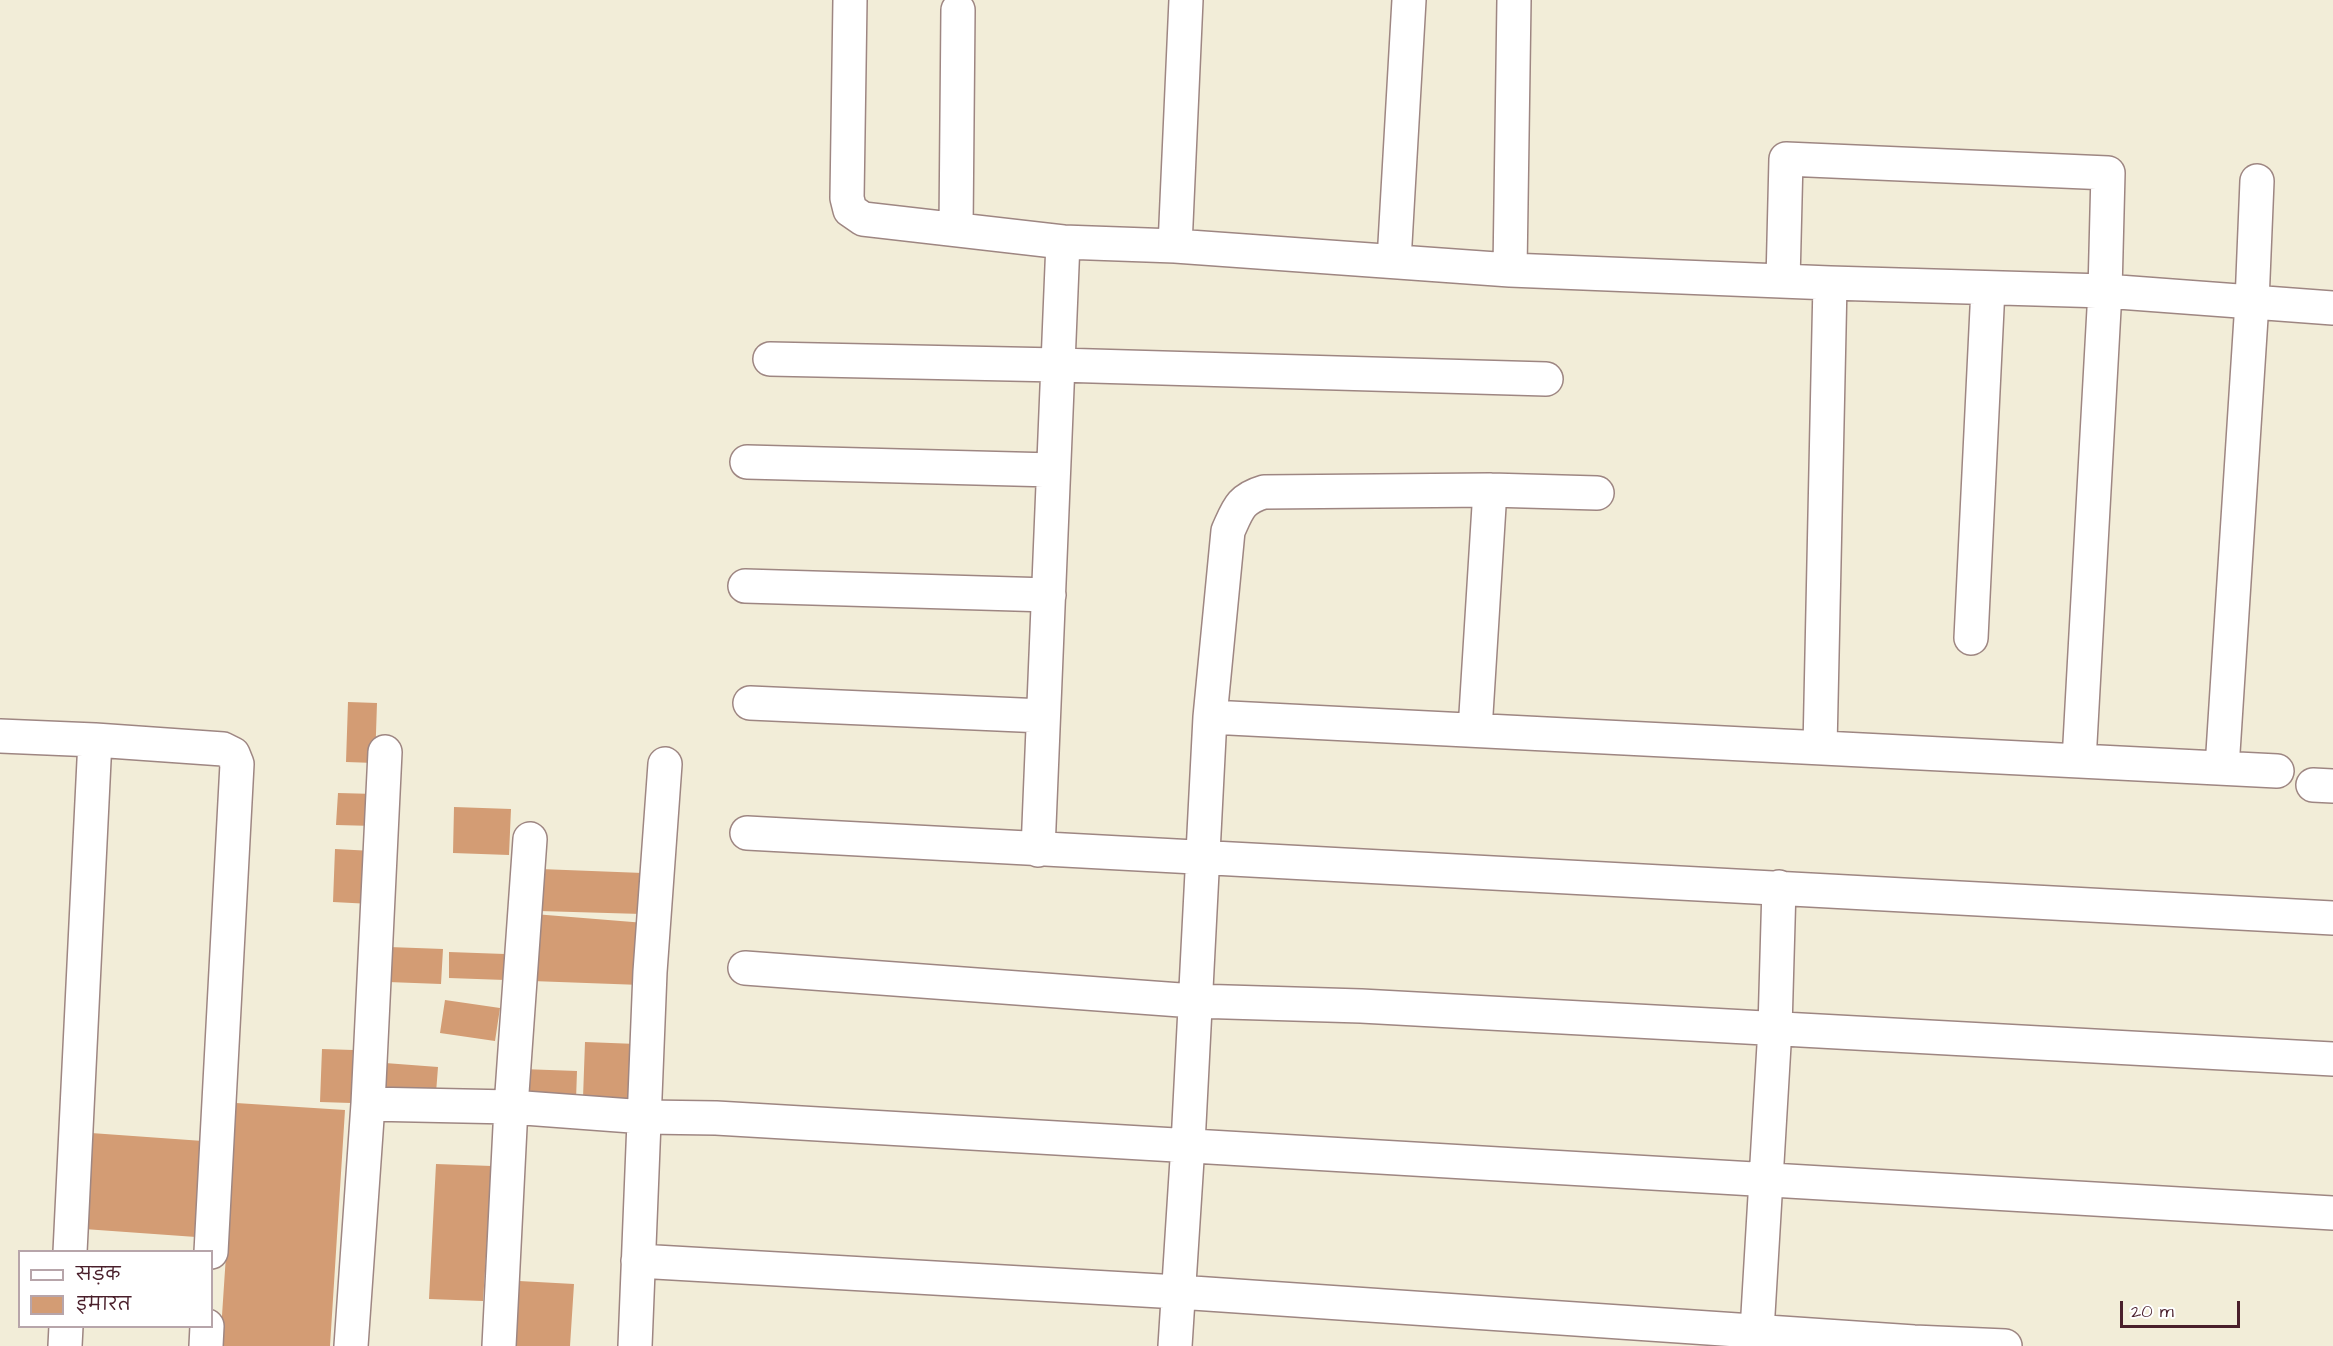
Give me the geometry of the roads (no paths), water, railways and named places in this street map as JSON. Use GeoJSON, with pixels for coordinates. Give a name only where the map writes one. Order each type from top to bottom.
{"type":"FeatureCollection","features":[{"type":"Feature","properties":{"kind":"street"},"geometry":{"type":"LineString","coordinates":[[850,0],[847,198],[850,210],[863,219],[1063,242],[1175,246],[1510,270],[2105,291],[2333,308]]}},
{"type":"Feature","properties":{"kind":"street"},"geometry":{"type":"LineString","coordinates":[[1175,246],[1186,0]]}},
{"type":"Feature","properties":{"kind":"street"},"geometry":{"type":"LineString","coordinates":[[1394,261],[1409,0]]}},
{"type":"Feature","properties":{"kind":"street"},"geometry":{"type":"LineString","coordinates":[[1510,270],[1514,0]]}},
{"type":"Feature","properties":{"kind":"street"},"geometry":{"type":"LineString","coordinates":[[956,229],[958,10]]}},
{"type":"Feature","properties":{"kind":"street"},"geometry":{"type":"LineString","coordinates":[[1783,281],[1786,159],[2108,173],[2105,291],[2079,761]]}},
{"type":"Feature","properties":{"kind":"street"},"geometry":{"type":"LineString","coordinates":[[2222,768],[2252,302],[2257,181]]}},
{"type":"Feature","properties":{"kind":"street"},"geometry":{"type":"LineString","coordinates":[[1038,850],[1063,242]]}},
{"type":"Feature","properties":{"kind":"street"},"geometry":{"type":"LineString","coordinates":[[1820,748],[1830,283]]}},
{"type":"Feature","properties":{"kind":"street"},"geometry":{"type":"LineString","coordinates":[[1971,638],[1988,288]]}},
{"type":"Feature","properties":{"kind":"street"},"geometry":{"type":"LineString","coordinates":[[770,359],[1058,364],[1546,379]]}},
{"type":"Feature","properties":{"kind":"street"},"geometry":{"type":"LineString","coordinates":[[747,462],[1053,470]]}},
{"type":"Feature","properties":{"kind":"street"},"geometry":{"type":"LineString","coordinates":[[1475,730],[1490,490]]}},
{"type":"Feature","properties":{"kind":"street"},"geometry":{"type":"LineString","coordinates":[[1174,1346],[1188,1143],[1210,717],[1228,531],[1237,510],[1245,500],[1264,492],[1490,490],[1597,493]]}},
{"type":"Feature","properties":{"kind":"street"},"geometry":{"type":"LineString","coordinates":[[745,586],[1048,595]]}},
{"type":"Feature","properties":{"kind":"street"},"geometry":{"type":"LineString","coordinates":[[750,703],[1043,717]]}},
{"type":"Feature","properties":{"kind":"street"},"geometry":{"type":"LineString","coordinates":[[1210,717],[2277,771]]}},
{"type":"Feature","properties":{"kind":"street"},"geometry":{"type":"LineString","coordinates":[[0,736],[223,749],[233,754],[237,764],[237,788],[211,1250]]}},
{"type":"Feature","properties":{"kind":"street"},"geometry":{"type":"LineString","coordinates":[[70,1250],[95,740]]}},
{"type":"Feature","properties":{"kind":"street"},"geometry":{"type":"LineString","coordinates":[[351,1346],[368,1104],[385,752]]}},
{"type":"Feature","properties":{"kind":"street"},"geometry":{"type":"LineString","coordinates":[[635,1346],[650,972],[665,764]]}},
{"type":"Feature","properties":{"kind":"street"},"geometry":{"type":"LineString","coordinates":[[747,833],[1203,860],[1779,886],[2333,918]]}},
{"type":"Feature","properties":{"kind":"street"},"geometry":{"type":"LineString","coordinates":[[500,1346],[511,1107],[531,839]]}},
{"type":"Feature","properties":{"kind":"street"},"geometry":{"type":"LineString","coordinates":[[1757,1331],[1775,1028],[1779,886]]}},
{"type":"Feature","properties":{"kind":"street"},"geometry":{"type":"LineString","coordinates":[[744,968],[1194,1001],[1361,1006],[2333,1059]]}},
{"type":"Feature","properties":{"kind":"street"},"geometry":{"type":"LineString","coordinates":[[368,1104],[511,1107],[645,1117],[717,1118],[1188,1143],[2333,1213]]}},
{"type":"Feature","properties":{"kind":"street"},"geometry":{"type":"LineString","coordinates":[[638,1261],[1178,1292],[2005,1346]]}},
{"type":"Feature","properties":{"kind":"street"},"geometry":{"type":"LineString","coordinates":[[65,1346],[66,1328]]}},
{"type":"Feature","properties":{"kind":"street"},"geometry":{"type":"LineString","coordinates":[[206,1346],[207,1328]]}}]}
